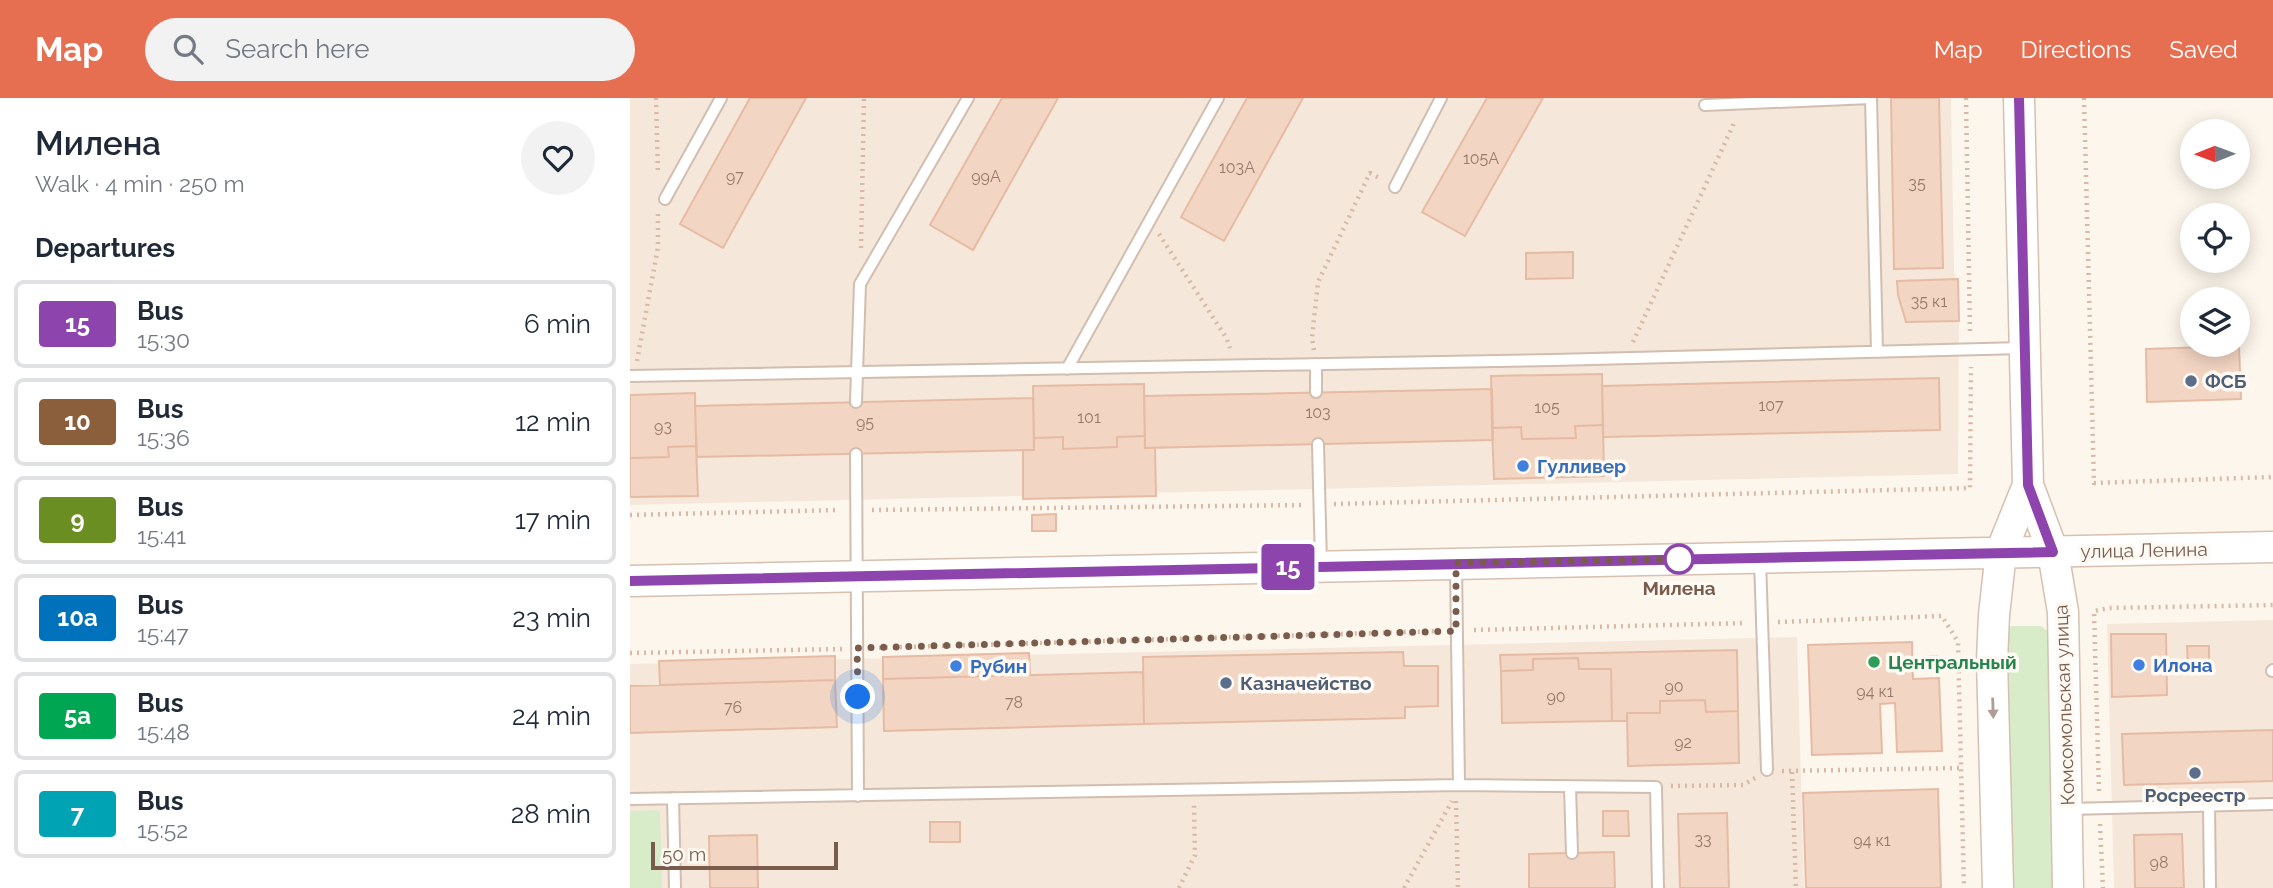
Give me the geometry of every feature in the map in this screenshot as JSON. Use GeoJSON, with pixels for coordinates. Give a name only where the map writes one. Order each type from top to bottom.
{"type":"FeatureCollection","features":[{"type":"Feature","properties":{"kind":"main road","name":"Комсомольская улица"},"geometry":{"type":"LineString","coordinates":[[2019,98],[2028,485],[2053,552],[2064,628],[2068,888]]}},
{"type":"Feature","properties":{"kind":"main road","name":"Комсомольская улица"},"geometry":{"type":"LineString","coordinates":[[1998,888],[1992,660],[2001,552],[2028,485]]}},
{"type":"Feature","properties":{"kind":"main road","name":"улица Ленина"},"geometry":{"type":"LineString","coordinates":[[630,581],[2273,547]]}},
{"type":"Feature","properties":{"kind":"lane"},"geometry":{"type":"LineString","coordinates":[[665,199],[721,98]]}},
{"type":"Feature","properties":{"kind":"lane"},"geometry":{"type":"LineString","coordinates":[[856,402],[860,284],[968,98]]}},
{"type":"Feature","properties":{"kind":"lane"},"geometry":{"type":"LineString","coordinates":[[1067,369],[1218,98]]}},
{"type":"Feature","properties":{"kind":"lane"},"geometry":{"type":"LineString","coordinates":[[1395,187],[1441,98]]}},
{"type":"Feature","properties":{"kind":"lane"},"geometry":{"type":"LineString","coordinates":[[1704,105],[1871,98],[1877,352]]}},
{"type":"Feature","properties":{"kind":"lane"},"geometry":{"type":"LineString","coordinates":[[632,376],[1234,366],[2025,348]]}},
{"type":"Feature","properties":{"kind":"lane"},"geometry":{"type":"LineString","coordinates":[[1316,364],[1316,392]]}},
{"type":"Feature","properties":{"kind":"lane"},"geometry":{"type":"LineString","coordinates":[[1318,444],[1321,566]]}},
{"type":"Feature","properties":{"kind":"lane"},"geometry":{"type":"LineString","coordinates":[[856,454],[858,796]]}},
{"type":"Feature","properties":{"kind":"lane"},"geometry":{"type":"LineString","coordinates":[[1759,557],[1767,770]]}},
{"type":"Feature","properties":{"kind":"lane"},"geometry":{"type":"LineString","coordinates":[[1456,563],[1460,785]]}},
{"type":"Feature","properties":{"kind":"lane"},"geometry":{"type":"LineString","coordinates":[[630,799],[1460,785],[1656,787],[1658,888]]}},
{"type":"Feature","properties":{"kind":"lane"},"geometry":{"type":"LineString","coordinates":[[1570,787],[1572,853]]}},
{"type":"Feature","properties":{"kind":"lane"},"geometry":{"type":"LineString","coordinates":[[673,799],[675,888]]}},
{"type":"Feature","properties":{"kind":"lane"},"geometry":{"type":"LineString","coordinates":[[2067,809],[2273,804]]}},
{"type":"Feature","properties":{"kind":"lane"},"geometry":{"type":"LineString","coordinates":[[2209,806],[2210,888]]}},
{"type":"Feature","properties":{"kind":"path"},"geometry":{"type":"LineString","coordinates":[[656,98],[658,175]]}},
{"type":"Feature","properties":{"kind":"path"},"geometry":{"type":"LineString","coordinates":[[860,284],[864,98]]}},
{"type":"Feature","properties":{"kind":"path"},"geometry":{"type":"LineString","coordinates":[[1966,98],[1971,350],[1970,488]]}},
{"type":"Feature","properties":{"kind":"path"},"geometry":{"type":"LineString","coordinates":[[2084,98],[2094,483],[2273,477]]}},
{"type":"Feature","properties":{"kind":"path"},"geometry":{"type":"LineString","coordinates":[[1626,358],[1743,103]]}},
{"type":"Feature","properties":{"kind":"path"},"geometry":{"type":"LineString","coordinates":[[1316,364],[1312,338],[1318,282],[1370,173],[1395,187]]}},
{"type":"Feature","properties":{"kind":"path"},"geometry":{"type":"LineString","coordinates":[[632,376],[658,247],[658,212]]}},
{"type":"Feature","properties":{"kind":"path"},"geometry":{"type":"LineString","coordinates":[[1150,220],[1227,340],[1234,366]]}},
{"type":"Feature","properties":{"kind":"path"},"geometry":{"type":"LineString","coordinates":[[2103,888],[2094,611],[2109,608],[2273,605]]}},
{"type":"Feature","properties":{"kind":"path"},"geometry":{"type":"LineString","coordinates":[[630,653],[1942,616],[1958,642],[1964,888]]}},
{"type":"Feature","properties":{"kind":"path"},"geometry":{"type":"LineString","coordinates":[[1656,787],[1744,785],[1767,770],[1792,772],[1961,768]]}},
{"type":"Feature","properties":{"kind":"path"},"geometry":{"type":"LineString","coordinates":[[1792,772],[1796,888]]}},
{"type":"Feature","properties":{"kind":"path"},"geometry":{"type":"LineString","coordinates":[[1179,888],[1195,855],[1194,790]]}},
{"type":"Feature","properties":{"kind":"path"},"geometry":{"type":"LineString","coordinates":[[1404,888],[1455,794],[1458,888]]}},
{"type":"Feature","properties":{"kind":"shaded area"},"geometry":{"type":"Polygon","coordinates":[[[630,98],[1951,98],[1954,268],[1959,321],[1958,474],[630,505],[630,98]]]}},
{"type":"Feature","properties":{"kind":"shaded area"},"geometry":{"type":"Polygon","coordinates":[[[2273,620],[2273,888],[2114,888],[2107,624],[2273,620]]]}},
{"type":"Feature","properties":{"kind":"shaded area"},"geometry":{"type":"Polygon","coordinates":[[[1797,637],[1804,888],[630,888],[630,664],[1797,637]]]}},
{"type":"Feature","properties":{"kind":"green space"},"geometry":{"type":"Polygon","coordinates":[[[2011,626],[2041,626],[2049,632],[2053,888],[2011,888],[2005,633],[2011,626]]]}},
{"type":"Feature","properties":{"kind":"green space"},"geometry":{"type":"Polygon","coordinates":[[[660,810],[662,888],[630,888],[630,811],[660,810]]]}},
{"type":"Feature","properties":{"kind":"building"},"geometry":{"type":"Polygon","coordinates":[[[750,98],[806,98],[723,248],[680,224],[750,98]]]}},
{"type":"Feature","properties":{"kind":"building"},"geometry":{"type":"Polygon","coordinates":[[[1002,98],[1058,98],[973,250],[930,225],[1002,98]]]}},
{"type":"Feature","properties":{"kind":"building"},"geometry":{"type":"Polygon","coordinates":[[[1247,98],[1303,98],[1224,241],[1181,217],[1247,98]]]}},
{"type":"Feature","properties":{"kind":"building"},"geometry":{"type":"Polygon","coordinates":[[[1487,98],[1543,98],[1465,236],[1422,212],[1487,98]]]}},
{"type":"Feature","properties":{"kind":"building"},"geometry":{"type":"Polygon","coordinates":[[[1891,98],[1939,98],[1943,268],[1894,269],[1891,98]]]}},
{"type":"Feature","properties":{"kind":"building"},"geometry":{"type":"Polygon","coordinates":[[[1573,252],[1573,278],[1526,279],[1526,253],[1573,252]]]}},
{"type":"Feature","properties":{"kind":"building"},"geometry":{"type":"Polygon","coordinates":[[[1958,279],[1959,321],[1906,322],[1897,281],[1958,279]]]}},
{"type":"Feature","properties":{"kind":"building"},"geometry":{"type":"Polygon","coordinates":[[[2180,348],[2180,357],[2239,357],[2241,399],[2147,402],[2146,349],[2180,348]]]}},
{"type":"Feature","properties":{"kind":"building"},"geometry":{"type":"Polygon","coordinates":[[[1602,374],[1603,425],[1575,426],[1576,438],[1522,439],[1521,427],[1492,428],[1491,376],[1602,374]]]}},
{"type":"Feature","properties":{"kind":"building"},"geometry":{"type":"Polygon","coordinates":[[[1939,378],[1940,430],[1603,437],[1602,386],[1939,378]]]}},
{"type":"Feature","properties":{"kind":"building"},"geometry":{"type":"Polygon","coordinates":[[[1144,384],[1145,436],[1117,437],[1117,447],[1063,449],[1063,437],[1034,438],[1033,386],[1144,384]]]}},
{"type":"Feature","properties":{"kind":"building"},"geometry":{"type":"Polygon","coordinates":[[[1492,389],[1493,440],[1145,448],[1144,396],[1492,389]]]}},
{"type":"Feature","properties":{"kind":"building"},"geometry":{"type":"Polygon","coordinates":[[[695,393],[696,446],[668,447],[669,457],[630,458],[630,395],[695,393]]]}},
{"type":"Feature","properties":{"kind":"building"},"geometry":{"type":"Polygon","coordinates":[[[1033,398],[1034,450],[697,457],[695,406],[1033,398]]]}},
{"type":"Feature","properties":{"kind":"building"},"geometry":{"type":"Polygon","coordinates":[[[1603,425],[1604,476],[1494,479],[1492,428],[1521,427],[1522,439],[1576,438],[1575,426],[1603,425]]]}},
{"type":"Feature","properties":{"kind":"building"},"geometry":{"type":"Polygon","coordinates":[[[1145,436],[1145,448],[1155,448],[1156,496],[1023,499],[1023,450],[1034,450],[1034,438],[1063,437],[1063,449],[1117,447],[1117,437],[1145,436]]]}},
{"type":"Feature","properties":{"kind":"building"},"geometry":{"type":"Polygon","coordinates":[[[696,446],[698,496],[630,497],[630,458],[669,457],[668,447],[696,446]]]}},
{"type":"Feature","properties":{"kind":"building"},"geometry":{"type":"Polygon","coordinates":[[[1056,514],[1056,531],[1032,531],[1032,515],[1056,514]]]}},
{"type":"Feature","properties":{"kind":"building","name":"Илона"},"geometry":{"type":"Polygon","coordinates":[[[2111,634],[2166,634],[2167,695],[2112,697],[2111,634]]]}},
{"type":"Feature","properties":{"kind":"building"},"geometry":{"type":"Polygon","coordinates":[[[1912,642],[1913,679],[1939,678],[1942,751],[1897,752],[1895,703],[1880,704],[1882,753],[1812,755],[1808,645],[1912,642]]]}},
{"type":"Feature","properties":{"kind":"building"},"geometry":{"type":"Polygon","coordinates":[[[2187,646],[2209,646],[2209,669],[2188,670],[2187,646]]]}},
{"type":"Feature","properties":{"kind":"building"},"geometry":{"type":"Polygon","coordinates":[[[1737,650],[1738,711],[1706,712],[1705,700],[1660,701],[1660,713],[1627,713],[1627,721],[1612,721],[1611,669],[1579,669],[1578,658],[1533,659],[1533,670],[1501,671],[1500,655],[1737,650]]]}},
{"type":"Feature","properties":{"kind":"building"},"geometry":{"type":"Polygon","coordinates":[[[1403,652],[1404,666],[1438,666],[1438,706],[1405,707],[1405,718],[1144,724],[1143,657],[1403,652]]]}},
{"type":"Feature","properties":{"kind":"building","name":"Рубин"},"geometry":{"type":"Polygon","coordinates":[[[1029,653],[1030,675],[883,679],[883,657],[1029,653]]]}},
{"type":"Feature","properties":{"kind":"building"},"geometry":{"type":"Polygon","coordinates":[[[835,656],[835,680],[660,685],[659,661],[835,656]]]}},
{"type":"Feature","properties":{"kind":"building"},"geometry":{"type":"Polygon","coordinates":[[[1937,656],[1937,666],[1923,666],[1922,657],[1937,656]]]}},
{"type":"Feature","properties":{"kind":"building"},"geometry":{"type":"Polygon","coordinates":[[[1578,658],[1579,669],[1611,669],[1612,721],[1502,723],[1501,671],[1533,670],[1533,659],[1578,658]]]}},
{"type":"Feature","properties":{"kind":"building"},"geometry":{"type":"Polygon","coordinates":[[[1143,672],[1144,724],[884,731],[883,679],[1143,672]]]}},
{"type":"Feature","properties":{"kind":"building"},"geometry":{"type":"Polygon","coordinates":[[[835,680],[837,727],[630,733],[630,686],[835,680]]]}},
{"type":"Feature","properties":{"kind":"building"},"geometry":{"type":"Polygon","coordinates":[[[1705,700],[1706,712],[1738,711],[1739,763],[1628,766],[1627,713],[1660,713],[1660,701],[1705,700]]]}},
{"type":"Feature","properties":{"kind":"building"},"geometry":{"type":"Polygon","coordinates":[[[2273,730],[2273,781],[2124,785],[2122,734],[2273,730]]]}},
{"type":"Feature","properties":{"kind":"building"},"geometry":{"type":"Polygon","coordinates":[[[1938,789],[1941,888],[1806,888],[1803,793],[1938,789]]]}},
{"type":"Feature","properties":{"kind":"building"},"geometry":{"type":"Polygon","coordinates":[[[1603,811],[1628,811],[1629,836],[1603,836],[1603,811]]]}},
{"type":"Feature","properties":{"kind":"building"},"geometry":{"type":"Polygon","coordinates":[[[1727,813],[1729,888],[1680,888],[1678,814],[1727,813]]]}},
{"type":"Feature","properties":{"kind":"building"},"geometry":{"type":"Polygon","coordinates":[[[930,822],[960,822],[960,842],[930,842],[930,822]]]}},
{"type":"Feature","properties":{"kind":"building"},"geometry":{"type":"Polygon","coordinates":[[[2182,834],[2184,888],[2135,888],[2134,835],[2182,834]]]}},
{"type":"Feature","properties":{"kind":"building"},"geometry":{"type":"Polygon","coordinates":[[[757,835],[758,888],[710,888],[709,836],[757,835]]]}},
{"type":"Feature","properties":{"kind":"building"},"geometry":{"type":"Polygon","coordinates":[[[1614,852],[1615,888],[1529,888],[1529,854],[1614,852]]]}},
{"type":"Feature","properties":{"kind":"bus line","name":"15"},"geometry":{"type":"LineString","coordinates":[[630,581],[2053,552],[2028,485],[2019,98]]}},
{"type":"Feature","properties":{"kind":"place","name":"ФСБ"},"geometry":{"type":"Point","coordinates":[2191,381]}},
{"type":"Feature","properties":{"kind":"place","name":"Гулливер"},"geometry":{"type":"Point","coordinates":[1523,466]}},
{"type":"Feature","properties":{"kind":"place","name":"Милена"},"geometry":{"type":"Point","coordinates":[1679,559]}},
{"type":"Feature","properties":{"kind":"place","name":"Центральный"},"geometry":{"type":"Point","coordinates":[1874,662]}},
{"type":"Feature","properties":{"kind":"place","name":"Илона"},"geometry":{"type":"Point","coordinates":[2139,665]}},
{"type":"Feature","properties":{"kind":"place","name":"Рубин"},"geometry":{"type":"Point","coordinates":[956,666]}},
{"type":"Feature","properties":{"kind":"place","name":"Казначейство"},"geometry":{"type":"Point","coordinates":[1226,683]}},
{"type":"Feature","properties":{"kind":"place","name":"Росреестр"},"geometry":{"type":"Point","coordinates":[2195,773]}},
{"type":"Feature","properties":{"kind":"route"},"geometry":{"type":"LineString","coordinates":[[858,697],[857,648],[1456,631],[1456,563],[1679,559]]}}]}
